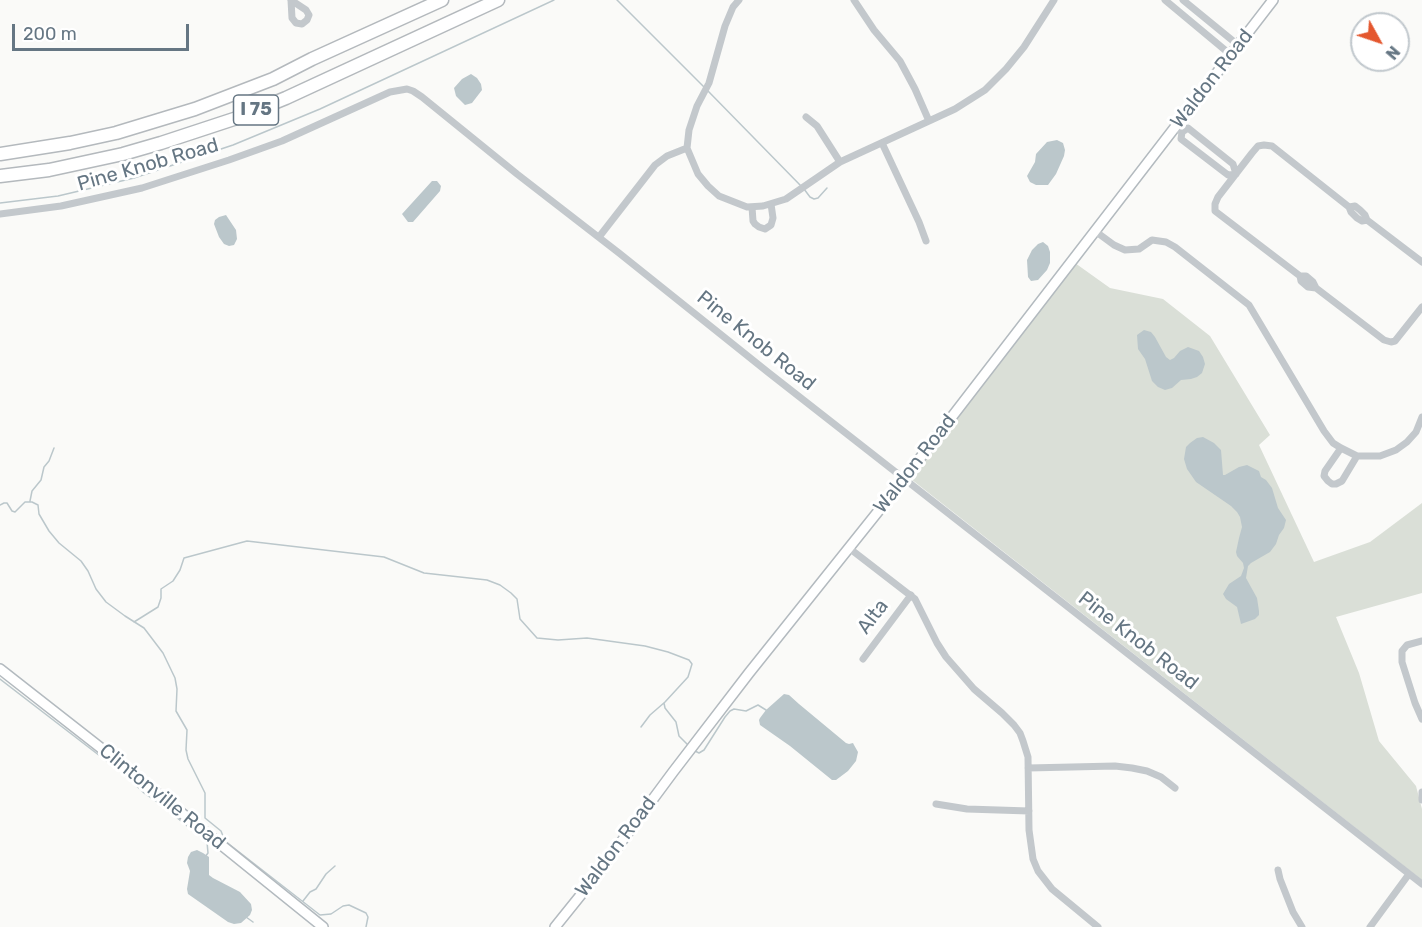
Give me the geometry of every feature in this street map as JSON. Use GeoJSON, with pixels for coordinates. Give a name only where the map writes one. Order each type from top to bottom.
{"type":"FeatureCollection","features":[{"type":"Feature","properties":{"kind":"highway","name":"I 75"},"geometry":{"type":"LineString","coordinates":[[0,154],[116,133],[195,109],[273,79],[442,0]]}},
{"type":"Feature","properties":{"kind":"highway","name":"I 75"},"geometry":{"type":"LineString","coordinates":[[0,176],[49,170],[123,154],[237,118],[286,98],[498,0]]}},
{"type":"Feature","properties":{"kind":"street"},"geometry":{"type":"LineString","coordinates":[[739,0],[733,7],[725,26],[709,83],[697,105],[689,130],[687,148],[698,174],[708,186],[726,200],[747,207],[771,204],[786,199],[840,162],[929,122],[985,90],[1006,69],[1023,47],[1054,0]]}},
{"type":"Feature","properties":{"kind":"street"},"geometry":{"type":"LineString","coordinates":[[854,0],[874,30],[900,61],[929,122]]}},
{"type":"Feature","properties":{"kind":"street"},"geometry":{"type":"LineString","coordinates":[[1165,0],[1231,55]]}},
{"type":"Feature","properties":{"kind":"street"},"geometry":{"type":"LineString","coordinates":[[1176,9],[1183,0],[1238,45]]}},
{"type":"Feature","properties":{"kind":"street","name":"Waldon Road"},"geometry":{"type":"LineString","coordinates":[[555,927],[742,682],[904,479],[1095,231],[1179,129],[1238,45],[1274,0]]}},
{"type":"Feature","properties":{"kind":"street","name":"Pine Knob Road"},"geometry":{"type":"LineString","coordinates":[[0,214],[62,206],[142,188],[282,141],[390,92],[407,89],[422,97],[775,378],[1422,884]]}},
{"type":"Feature","properties":{"kind":"street"},"geometry":{"type":"LineString","coordinates":[[806,117],[817,126],[840,162]]}},
{"type":"Feature","properties":{"kind":"street"},"geometry":{"type":"LineString","coordinates":[[1188,128],[1233,164],[1236,174],[1228,175],[1181,139],[1179,129],[1188,128]]}},
{"type":"Feature","properties":{"kind":"street"},"geometry":{"type":"LineString","coordinates":[[882,142],[926,242]]}},
{"type":"Feature","properties":{"kind":"street"},"geometry":{"type":"LineString","coordinates":[[1422,262],[1367,220],[1355,206],[1349,207],[1272,146],[1257,146],[1215,204],[1215,211],[1300,276],[1301,281],[1308,287],[1316,288],[1384,340],[1395,341],[1422,308]]}},
{"type":"Feature","properties":{"kind":"street"},"geometry":{"type":"LineString","coordinates":[[599,237],[655,165],[667,156],[687,148]]}},
{"type":"Feature","properties":{"kind":"street"},"geometry":{"type":"LineString","coordinates":[[752,207],[753,221],[765,229],[771,225],[773,219],[771,204]]}},
{"type":"Feature","properties":{"kind":"street"},"geometry":{"type":"LineString","coordinates":[[1095,231],[1125,250],[1139,249],[1152,240],[1166,242],[1249,305],[1324,431],[1333,443],[1341,448],[1358,456],[1380,456],[1396,450],[1416,432],[1422,417]]}},
{"type":"Feature","properties":{"kind":"street"},"geometry":{"type":"LineString","coordinates":[[1341,448],[1325,471],[1324,476],[1332,484],[1342,480],[1358,456]]}},
{"type":"Feature","properties":{"kind":"street"},"geometry":{"type":"LineString","coordinates":[[849,548],[915,599],[946,657],[974,689],[1002,713],[1020,733],[1028,757],[1030,845],[1038,871],[1052,889],[1098,927]]}},
{"type":"Feature","properties":{"kind":"street","name":"Alta"},"geometry":{"type":"LineString","coordinates":[[863,659],[910,595]]}},
{"type":"Feature","properties":{"kind":"street"},"geometry":{"type":"LineString","coordinates":[[1422,641],[1407,645],[1402,651],[1402,662],[1414,702],[1422,719]]}},
{"type":"Feature","properties":{"kind":"street","name":"Clintonville Road"},"geometry":{"type":"LineString","coordinates":[[0,669],[323,927]]}},
{"type":"Feature","properties":{"kind":"street"},"geometry":{"type":"LineString","coordinates":[[1028,768],[1072,766],[1132,768],[1161,777],[1175,788]]}},
{"type":"Feature","properties":{"kind":"street"},"geometry":{"type":"LineString","coordinates":[[1422,792],[1422,800]]}},
{"type":"Feature","properties":{"kind":"street"},"geometry":{"type":"LineString","coordinates":[[936,804],[967,809],[1029,811]]}},
{"type":"Feature","properties":{"kind":"street"},"geometry":{"type":"LineString","coordinates":[[1278,870],[1293,912],[1302,927]]}},
{"type":"Feature","properties":{"kind":"street"},"geometry":{"type":"LineString","coordinates":[[1370,927],[1409,874]]}},
{"type":"Feature","properties":{"kind":"shaded area"},"geometry":{"type":"Polygon","coordinates":[[[471,74],[477,78],[482,90],[472,103],[465,105],[456,96],[454,88],[462,79],[471,74]]]}},
{"type":"Feature","properties":{"kind":"shaded area"},"geometry":{"type":"Polygon","coordinates":[[[1057,140],[1063,143],[1065,150],[1056,174],[1048,185],[1036,185],[1030,182],[1027,176],[1035,162],[1036,154],[1047,142],[1057,140]]]}},
{"type":"Feature","properties":{"kind":"shaded area"},"geometry":{"type":"Polygon","coordinates":[[[432,181],[437,181],[441,186],[440,191],[413,222],[408,222],[402,214],[432,181]]]}},
{"type":"Feature","properties":{"kind":"shaded area"},"geometry":{"type":"Polygon","coordinates":[[[226,215],[236,230],[237,239],[234,245],[229,246],[224,244],[219,237],[214,224],[219,217],[226,215]]]}},
{"type":"Feature","properties":{"kind":"shaded area"},"geometry":{"type":"Polygon","coordinates":[[[1043,242],[1048,246],[1050,252],[1050,263],[1038,280],[1031,281],[1028,277],[1027,260],[1032,250],[1043,242]]]}},
{"type":"Feature","properties":{"kind":"shaded area"},"geometry":{"type":"Polygon","coordinates":[[[1075,263],[1110,288],[1163,299],[1210,336],[1270,435],[1259,445],[1314,562],[1370,542],[1422,503],[1422,593],[1336,617],[1359,673],[1379,741],[1416,786],[1422,809],[1422,880],[911,479],[1075,263]]]}},
{"type":"Feature","properties":{"kind":"shaded area"},"geometry":{"type":"Polygon","coordinates":[[[1144,330],[1151,332],[1170,360],[1188,347],[1199,351],[1205,364],[1202,373],[1191,379],[1181,380],[1172,388],[1165,390],[1158,387],[1152,381],[1145,359],[1138,349],[1137,335],[1144,330]]]}},
{"type":"Feature","properties":{"kind":"shaded area"},"geometry":{"type":"Polygon","coordinates":[[[1203,437],[1221,450],[1223,475],[1247,465],[1259,471],[1261,477],[1272,488],[1278,508],[1286,520],[1270,552],[1248,566],[1246,578],[1257,598],[1259,615],[1241,624],[1237,607],[1223,594],[1229,584],[1241,576],[1244,568],[1236,552],[1242,527],[1240,517],[1231,506],[1196,482],[1187,469],[1184,459],[1186,447],[1197,438],[1203,437]]]}},
{"type":"Feature","properties":{"kind":"shaded area"},"geometry":{"type":"Polygon","coordinates":[[[784,694],[789,695],[846,743],[853,743],[858,752],[856,761],[836,780],[832,780],[760,725],[759,720],[766,710],[784,694]]]}},
{"type":"Feature","properties":{"kind":"shaded area"},"geometry":{"type":"Polygon","coordinates":[[[197,850],[209,857],[209,875],[240,892],[251,904],[250,915],[241,923],[228,922],[188,894],[190,871],[187,863],[188,857],[191,852],[197,850]]]}},
{"type":"Feature","properties":{"kind":"waterway"},"geometry":{"type":"LineString","coordinates":[[0,203],[58,196],[134,178],[233,145],[320,109],[554,0]]}},
{"type":"Feature","properties":{"kind":"waterway"},"geometry":{"type":"LineString","coordinates":[[617,0],[704,87]]}},
{"type":"Feature","properties":{"kind":"waterway"},"geometry":{"type":"LineString","coordinates":[[708,91],[801,186]]}},
{"type":"Feature","properties":{"kind":"waterway"},"geometry":{"type":"LineString","coordinates":[[804,189],[814,199],[818,198],[827,188]]}},
{"type":"Feature","properties":{"kind":"waterway"},"geometry":{"type":"LineString","coordinates":[[30,501],[32,491],[41,480],[44,467],[54,448]]}},
{"type":"Feature","properties":{"kind":"waterway"},"geometry":{"type":"LineString","coordinates":[[0,505],[7,503],[15,512],[25,502],[38,505],[39,514],[49,531],[59,543],[81,561],[106,602],[144,628],[163,653],[175,678],[176,711],[187,730],[188,759],[205,793],[205,818],[221,831],[225,841],[320,915],[331,914],[349,905],[366,913],[368,917],[366,927]]}},
{"type":"Feature","properties":{"kind":"waterway"},"geometry":{"type":"LineString","coordinates":[[134,622],[158,607],[161,589],[173,581],[184,558],[247,541],[384,557],[424,573],[487,580],[500,585],[517,599],[520,619],[537,638],[558,640],[587,638],[645,646],[689,660],[692,664],[688,677],[641,727]]}},
{"type":"Feature","properties":{"kind":"waterway"},"geometry":{"type":"LineString","coordinates":[[0,679],[207,842],[208,853],[205,857]]}},
{"type":"Feature","properties":{"kind":"waterway"},"geometry":{"type":"LineString","coordinates":[[664,703],[665,708],[676,722],[679,736],[689,746]]}},
{"type":"Feature","properties":{"kind":"waterway"},"geometry":{"type":"LineString","coordinates":[[695,751],[699,753],[704,750],[730,711],[734,709],[746,711],[758,705],[766,710]]}},
{"type":"Feature","properties":{"kind":"waterway"},"geometry":{"type":"LineString","coordinates":[[303,901],[335,866]]}},
{"type":"Feature","properties":{"kind":"waterway"},"geometry":{"type":"LineString","coordinates":[[246,917],[253,922]]}}]}
